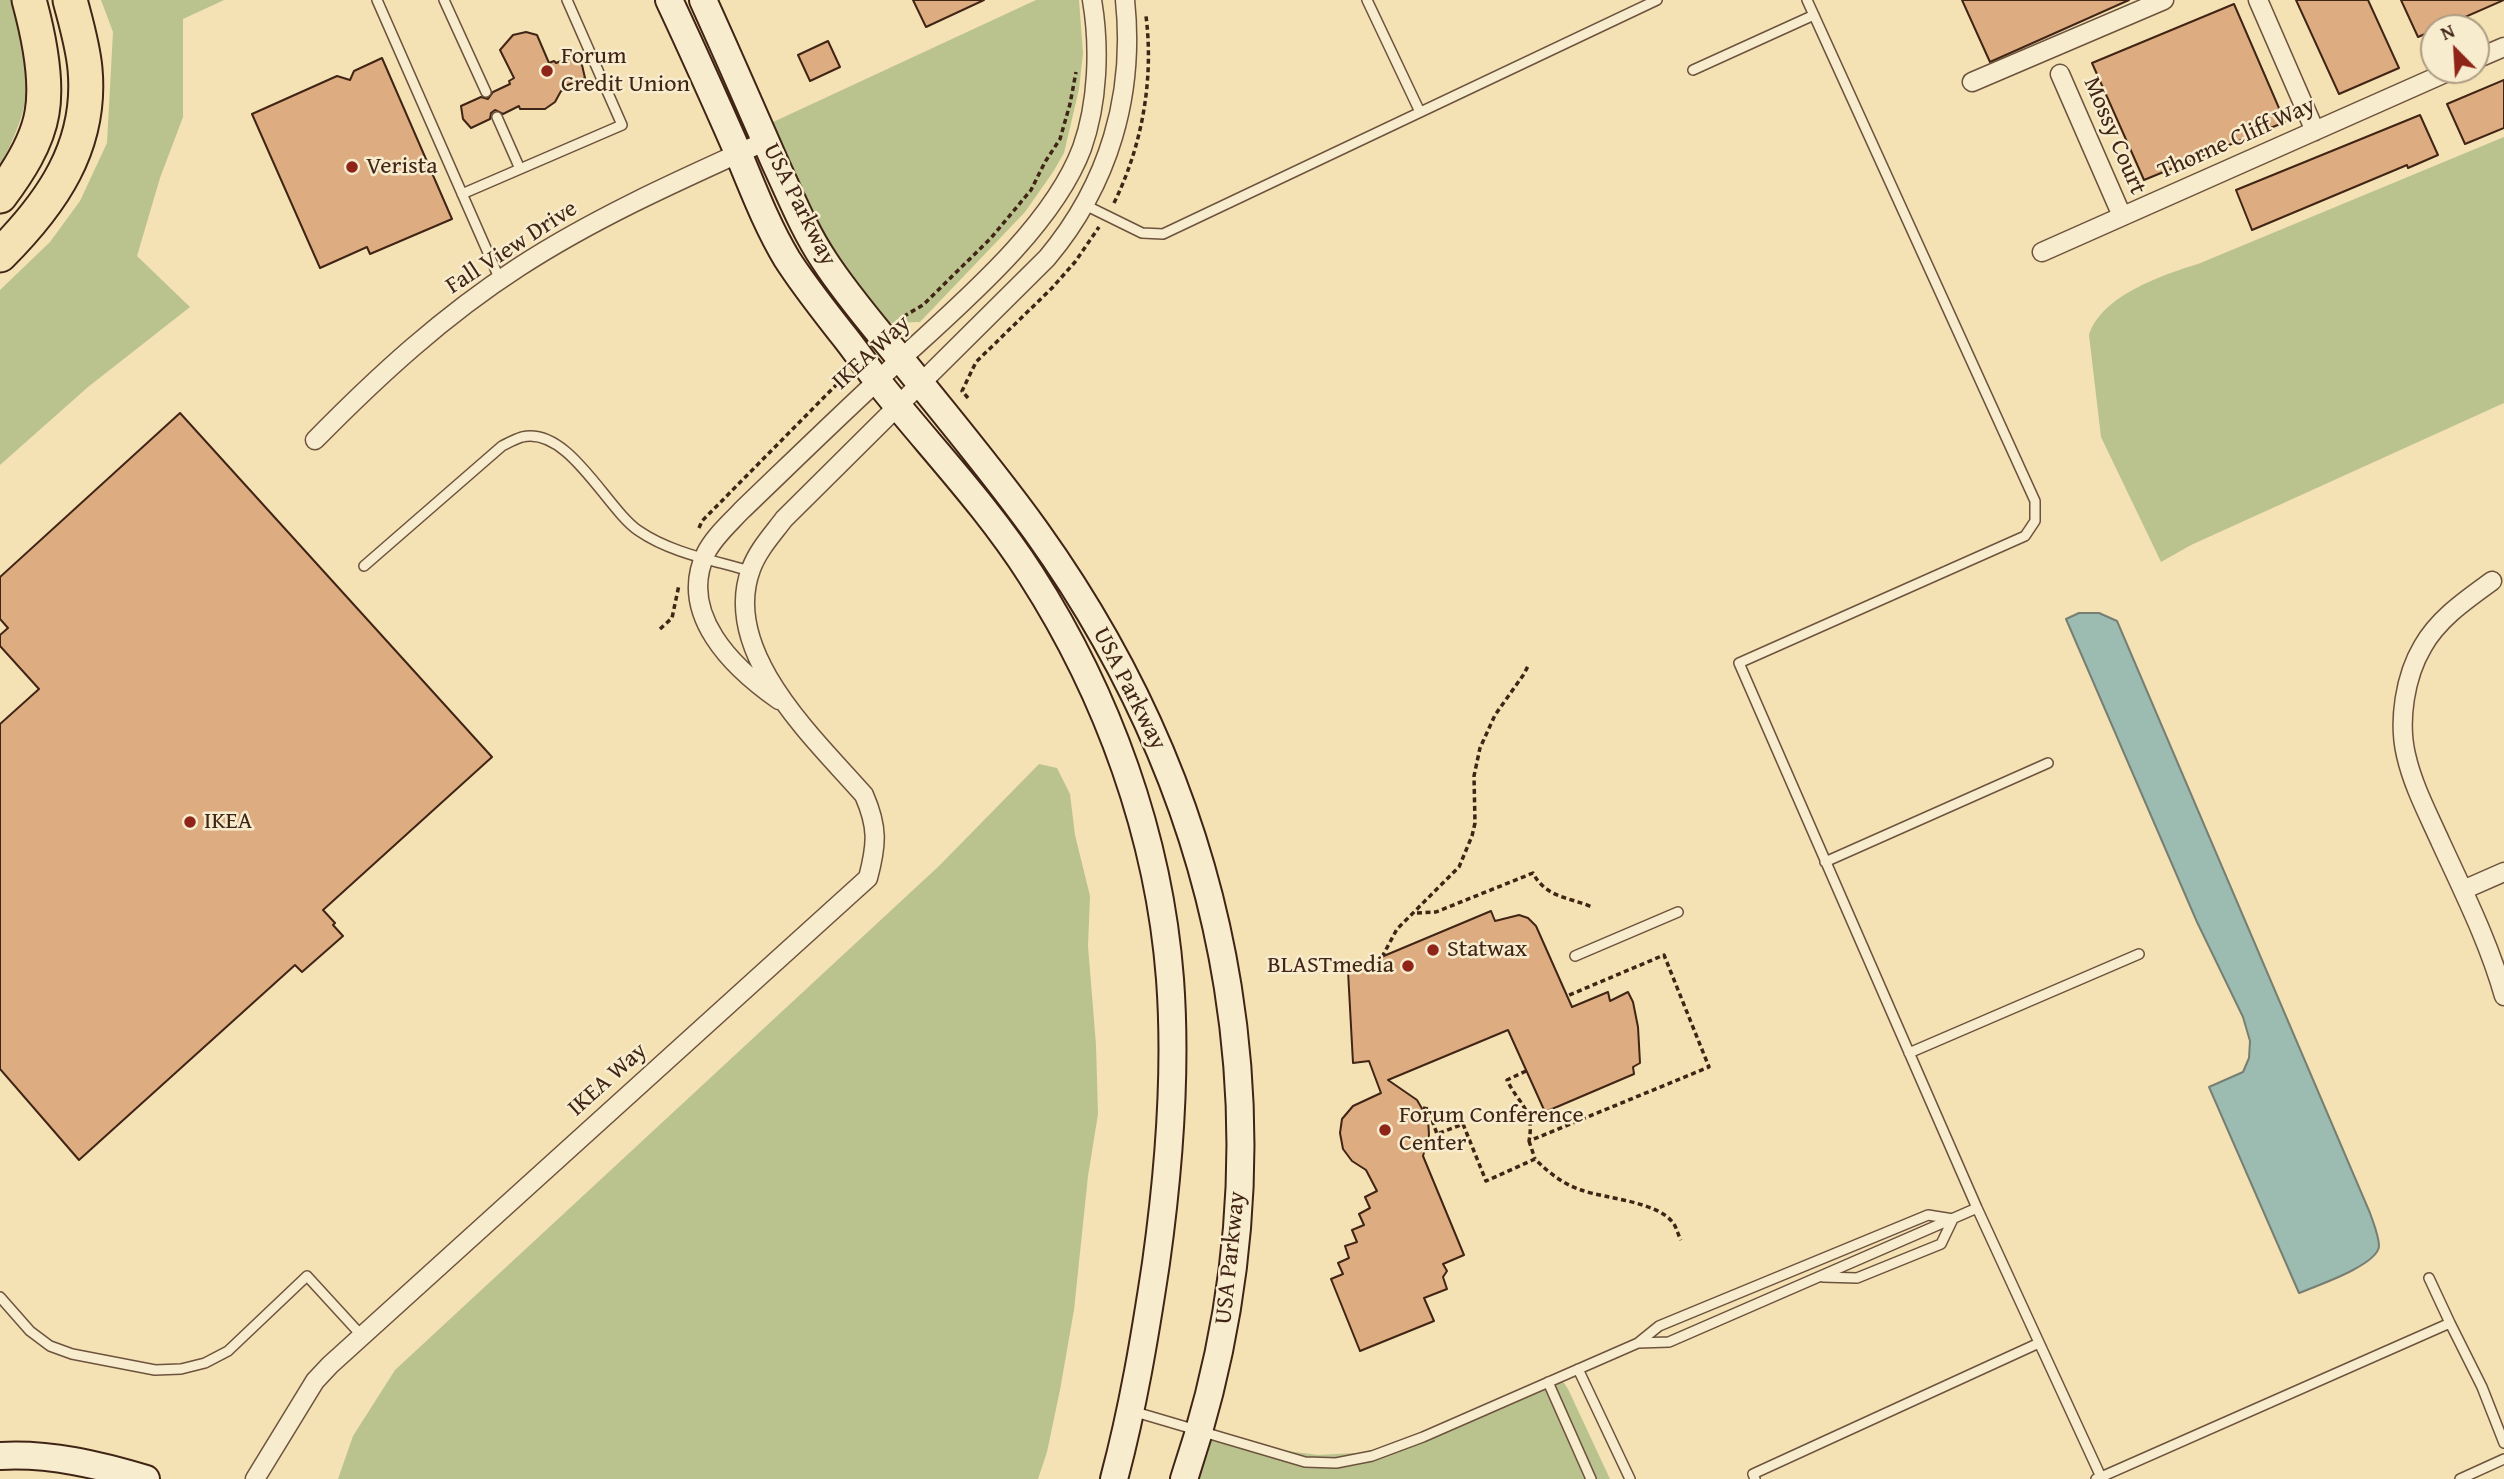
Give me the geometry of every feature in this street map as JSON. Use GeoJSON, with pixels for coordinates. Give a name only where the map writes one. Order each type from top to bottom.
{"type":"FeatureCollection","features":[{"type":"Feature","properties":{"kind":"highway"},"geometry":{"type":"LineString","coordinates":[[0,195],[32,144],[42,112],[41,61],[29,0]]}},
{"type":"Feature","properties":{"kind":"highway"},"geometry":{"type":"LineString","coordinates":[[0,255],[31,224],[50,198],[77,142],[84,104],[85,72],[70,0]]}},
{"type":"Feature","properties":{"kind":"street","name":"USA Parkway"},"geometry":{"type":"LineString","coordinates":[[669,0],[786,258],[877,381],[965,485],[1029,571],[1056,615],[1078,655],[1112,731],[1149,848],[1170,978],[1172,1059],[1162,1217],[1147,1327],[1114,1479]]}},
{"type":"Feature","properties":{"kind":"street","name":"USA Parkway"},"geometry":{"type":"LineString","coordinates":[[703,0],[798,213],[823,258],[1036,531],[1109,644],[1134,691],[1167,764],[1188,823],[1216,922],[1230,998],[1240,1133],[1239,1208],[1234,1265],[1219,1351],[1184,1479]]}},
{"type":"Feature","properties":{"kind":"street","name":"IKEA Way"},"geometry":{"type":"LineString","coordinates":[[785,705],[754,682],[718,645],[705,621],[699,599],[698,574],[704,558],[719,534],[741,511],[975,289],[1047,211],[1082,148],[1090,120],[1096,65],[1092,0]]}},
{"type":"Feature","properties":{"kind":"street","name":"IKEA Way"},"geometry":{"type":"LineString","coordinates":[[255,1479],[315,1381],[868,878],[876,833],[872,812],[864,794],[785,705],[756,656],[748,632],[746,602],[750,571],[760,550],[784,519],[922,385],[1063,239],[1085,205],[1108,158],[1118,126],[1127,61],[1125,0]]}},
{"type":"Feature","properties":{"kind":"street"},"geometry":{"type":"LineString","coordinates":[[1972,82],[2123,8],[2164,0]]}},
{"type":"Feature","properties":{"kind":"street"},"geometry":{"type":"LineString","coordinates":[[2258,0],[2315,131]]}},
{"type":"Feature","properties":{"kind":"street","name":"Mossy Court"},"geometry":{"type":"LineString","coordinates":[[2060,74],[2122,216]]}},
{"type":"Feature","properties":{"kind":"street","name":"Thorne Cliff Way"},"geometry":{"type":"LineString","coordinates":[[2042,252],[2421,84]]}},
{"type":"Feature","properties":{"kind":"street","name":"Fall View Drive"},"geometry":{"type":"LineString","coordinates":[[315,440],[427,334],[500,280],[548,249],[617,211],[766,141]]}},
{"type":"Feature","properties":{"kind":"street"},"geometry":{"type":"LineString","coordinates":[[2492,581],[2458,606],[2423,645],[2409,682],[2405,702],[2405,752],[2412,776],[2463,890],[2504,996]]}},
{"type":"Feature","properties":{"kind":"street"},"geometry":{"type":"LineString","coordinates":[[2463,890],[2504,872]]}},
{"type":"Feature","properties":{"kind":"street"},"geometry":{"type":"LineString","coordinates":[[0,1455],[19,1454],[90,1463],[146,1479]]}},
{"type":"Feature","properties":{"kind":"lane"},"geometry":{"type":"LineString","coordinates":[[377,0],[500,280]]}},
{"type":"Feature","properties":{"kind":"lane"},"geometry":{"type":"LineString","coordinates":[[444,0],[486,92]]}},
{"type":"Feature","properties":{"kind":"lane"},"geometry":{"type":"LineString","coordinates":[[462,194],[622,125],[567,0]]}},
{"type":"Feature","properties":{"kind":"lane"},"geometry":{"type":"LineString","coordinates":[[1367,0],[1420,112]]}},
{"type":"Feature","properties":{"kind":"lane"},"geometry":{"type":"LineString","coordinates":[[1085,205],[1142,233],[1163,234],[1657,0]]}},
{"type":"Feature","properties":{"kind":"lane"},"geometry":{"type":"LineString","coordinates":[[1807,0],[2035,501],[2035,521],[2025,536],[1739,663],[1977,1208],[2099,1478],[2450,1324]]}},
{"type":"Feature","properties":{"kind":"lane"},"geometry":{"type":"LineString","coordinates":[[1693,70],[1814,15]]}},
{"type":"Feature","properties":{"kind":"lane"},"geometry":{"type":"LineString","coordinates":[[497,117],[520,169]]}},
{"type":"Feature","properties":{"kind":"lane"},"geometry":{"type":"LineString","coordinates":[[364,566],[502,446],[523,437],[539,438],[573,457],[636,529],[674,548],[750,571]]}},
{"type":"Feature","properties":{"kind":"lane"},"geometry":{"type":"LineString","coordinates":[[1825,862],[2048,762]]}},
{"type":"Feature","properties":{"kind":"lane"},"geometry":{"type":"LineString","coordinates":[[1575,956],[1678,912]]}},
{"type":"Feature","properties":{"kind":"lane"},"geometry":{"type":"LineString","coordinates":[[1909,1053],[2139,954]]}},
{"type":"Feature","properties":{"kind":"lane"},"geometry":{"type":"LineString","coordinates":[[1638,1343],[1669,1342],[1977,1208]]}},
{"type":"Feature","properties":{"kind":"lane"},"geometry":{"type":"LineString","coordinates":[[1130,1411],[1304,1462],[1335,1463],[1373,1456],[1423,1437],[1638,1343],[1659,1326],[1928,1215],[1953,1219]]}},
{"type":"Feature","properties":{"kind":"lane"},"geometry":{"type":"LineString","coordinates":[[1820,1276],[1857,1278],[1941,1244],[1953,1219]]}},
{"type":"Feature","properties":{"kind":"lane"},"geometry":{"type":"LineString","coordinates":[[1841,1251],[1847,1265]]}},
{"type":"Feature","properties":{"kind":"lane"},"geometry":{"type":"LineString","coordinates":[[0,1297],[30,1331],[50,1346],[72,1354],[155,1370],[181,1369],[205,1363],[228,1351],[307,1276],[362,1336]]}},
{"type":"Feature","properties":{"kind":"lane"},"geometry":{"type":"LineString","coordinates":[[2429,1278],[2482,1387],[2504,1443]]}},
{"type":"Feature","properties":{"kind":"lane"},"geometry":{"type":"LineString","coordinates":[[1755,1479],[1753,1474],[2039,1343]]}},
{"type":"Feature","properties":{"kind":"lane"},"geometry":{"type":"LineString","coordinates":[[1578,1369],[1630,1479]]}},
{"type":"Feature","properties":{"kind":"lane"},"geometry":{"type":"LineString","coordinates":[[1548,1382],[1591,1479]]}},
{"type":"Feature","properties":{"kind":"lane"},"geometry":{"type":"LineString","coordinates":[[2460,1479],[2504,1459]]}},
{"type":"Feature","properties":{"kind":"path"},"geometry":{"type":"LineString","coordinates":[[898,323],[923,305],[991,238],[1031,190],[1060,139],[1070,104],[1076,66]]}},
{"type":"Feature","properties":{"kind":"path"},"geometry":{"type":"LineString","coordinates":[[696,537],[702,521],[843,379]]}},
{"type":"Feature","properties":{"kind":"path"},"geometry":{"type":"LineString","coordinates":[[660,629],[672,618],[680,581]]}},
{"type":"Feature","properties":{"kind":"path"},"geometry":{"type":"LineString","coordinates":[[1382,957],[1397,929],[1459,867],[1464,858],[1475,823],[1474,776],[1480,748],[1495,715],[1528,666]]}},
{"type":"Feature","properties":{"kind":"path"},"geometry":{"type":"LineString","coordinates":[[1415,913],[1436,912],[1533,873],[1539,884],[1553,895],[1591,907]]}},
{"type":"Feature","properties":{"kind":"path"},"geometry":{"type":"LineString","coordinates":[[1529,1141],[1709,1067],[1664,955],[1567,996]]}},
{"type":"Feature","properties":{"kind":"path"},"geometry":{"type":"LineString","coordinates":[[1526,1071],[1507,1080],[1528,1111],[1532,1126],[1529,1141],[1535,1159],[1559,1180],[1579,1190],[1637,1203],[1660,1214],[1672,1222],[1681,1240]]}},
{"type":"Feature","properties":{"kind":"path"},"geometry":{"type":"LineString","coordinates":[[1423,1108],[1428,1110],[1437,1134],[1463,1124],[1486,1181],[1535,1159]]}},
{"type":"Feature","properties":{"kind":"green space"},"geometry":{"type":"Polygon","coordinates":[[[0,0],[14,0],[26,52],[28,87],[22,114],[0,165],[0,0]]]}},
{"type":"Feature","properties":{"kind":"green space"},"geometry":{"type":"Polygon","coordinates":[[[101,0],[224,0],[183,19],[183,117],[160,178],[137,256],[190,307],[88,387],[0,465],[0,290],[50,242],[80,201],[107,143],[113,32],[101,0]]]}},
{"type":"Feature","properties":{"kind":"green space"},"geometry":{"type":"Polygon","coordinates":[[[1036,0],[1079,0],[1083,53],[1079,89],[1064,153],[1025,212],[920,322],[887,323],[825,243],[771,123],[1036,0]]]}},
{"type":"Feature","properties":{"kind":"green space"},"geometry":{"type":"Polygon","coordinates":[[[2504,137],[2504,403],[2191,545],[2161,562],[2101,437],[2089,335],[2096,321],[2119,298],[2151,281],[2504,137]]]}},
{"type":"Feature","properties":{"kind":"green space"},"geometry":{"type":"Polygon","coordinates":[[[1039,764],[1057,768],[1070,794],[1075,835],[1090,896],[1088,946],[1096,1045],[1098,1114],[1088,1176],[1074,1310],[1047,1452],[1038,1479],[338,1479],[353,1436],[395,1370],[939,866],[1039,764]]]}},
{"type":"Feature","properties":{"kind":"green space"},"geometry":{"type":"Polygon","coordinates":[[[1558,1374],[1568,1389],[1610,1479],[1195,1479],[1210,1432],[1271,1449],[1318,1455],[1374,1452],[1558,1374]]]}},
{"type":"Feature","properties":{"kind":"water"},"geometry":{"type":"Polygon","coordinates":[[[2079,613],[2099,613],[2117,621],[2376,1229],[2379,1246],[2368,1260],[2345,1274],[2299,1293],[2209,1087],[2243,1072],[2249,1058],[2250,1041],[2243,1017],[2197,922],[2066,619],[2079,613]]]}},
{"type":"Feature","properties":{"kind":"building"},"geometry":{"type":"Polygon","coordinates":[[[913,0],[984,0],[926,27],[913,0]]]}},
{"type":"Feature","properties":{"kind":"building"},"geometry":{"type":"Polygon","coordinates":[[[1962,0],[2129,0],[1990,62],[1962,0]]]}},
{"type":"Feature","properties":{"kind":"building"},"geometry":{"type":"Polygon","coordinates":[[[2296,0],[2368,0],[2399,68],[2339,94],[2296,0]]]}},
{"type":"Feature","properties":{"kind":"building"},"geometry":{"type":"Polygon","coordinates":[[[2401,0],[2504,0],[2472,14],[2420,14],[2418,37],[2401,0]]]}},
{"type":"Feature","properties":{"kind":"building"},"geometry":{"type":"Polygon","coordinates":[[[2234,4],[2285,122],[2144,180],[2092,63],[2234,4]]]}},
{"type":"Feature","properties":{"kind":"building","name":"Forum Credit Union"},"geometry":{"type":"Polygon","coordinates":[[[526,32],[537,35],[549,63],[574,56],[582,65],[585,78],[565,86],[567,89],[561,91],[555,102],[545,109],[520,109],[519,106],[503,114],[495,110],[490,119],[471,128],[463,119],[461,106],[481,97],[488,99],[493,92],[510,84],[509,81],[514,78],[500,50],[513,35],[526,32]]]}},
{"type":"Feature","properties":{"kind":"building"},"geometry":{"type":"Polygon","coordinates":[[[828,41],[840,67],[810,81],[798,55],[828,41]]]}},
{"type":"Feature","properties":{"kind":"building","name":"Verista"},"geometry":{"type":"Polygon","coordinates":[[[382,58],[452,219],[370,254],[367,247],[320,268],[252,114],[337,76],[350,80],[354,71],[382,58]]]}},
{"type":"Feature","properties":{"kind":"building"},"geometry":{"type":"Polygon","coordinates":[[[2504,80],[2504,128],[2465,144],[2447,104],[2504,80]]]}},
{"type":"Feature","properties":{"kind":"building"},"geometry":{"type":"Polygon","coordinates":[[[2420,115],[2438,155],[2408,168],[2407,165],[2252,230],[2236,190],[2420,115]]]}},
{"type":"Feature","properties":{"kind":"building"},"geometry":{"type":"Polygon","coordinates":[[[180,413],[492,757],[323,910],[343,936],[302,972],[295,965],[79,1160],[0,1069],[0,724],[39,689],[0,646],[0,635],[8,628],[0,619],[0,577],[180,413]]]}},
{"type":"Feature","properties":{"kind":"building","name":"Forum Conference Center"},"geometry":{"type":"Polygon","coordinates":[[[1491,911],[1495,921],[1519,915],[1528,918],[1536,926],[1572,1007],[1608,992],[1610,1001],[1628,992],[1638,1027],[1640,1063],[1633,1067],[1634,1074],[1545,1112],[1508,1030],[1388,1080],[1417,1100],[1428,1119],[1429,1135],[1423,1156],[1464,1255],[1443,1264],[1447,1271],[1443,1277],[1447,1289],[1424,1298],[1434,1321],[1360,1351],[1331,1279],[1343,1274],[1338,1263],[1349,1258],[1345,1246],[1357,1242],[1352,1230],[1364,1225],[1359,1214],[1370,1208],[1365,1197],[1377,1191],[1366,1170],[1352,1161],[1343,1149],[1340,1133],[1342,1119],[1353,1106],[1381,1093],[1369,1061],[1353,1063],[1348,971],[1491,911]]]}},
{"type":"Feature","properties":{"kind":"place","name":"Forum Credit Union"},"geometry":{"type":"Point","coordinates":[547,71]}},
{"type":"Feature","properties":{"kind":"place","name":"Verista"},"geometry":{"type":"Point","coordinates":[352,167]}},
{"type":"Feature","properties":{"kind":"place","name":"IKEA"},"geometry":{"type":"Point","coordinates":[190,822]}},
{"type":"Feature","properties":{"kind":"place","name":"Statwax"},"geometry":{"type":"Point","coordinates":[1433,950]}},
{"type":"Feature","properties":{"kind":"place","name":"BLASTmedia"},"geometry":{"type":"Point","coordinates":[1408,966]}},
{"type":"Feature","properties":{"kind":"place","name":"Forum Conference Center"},"geometry":{"type":"Point","coordinates":[1385,1130]}}]}
